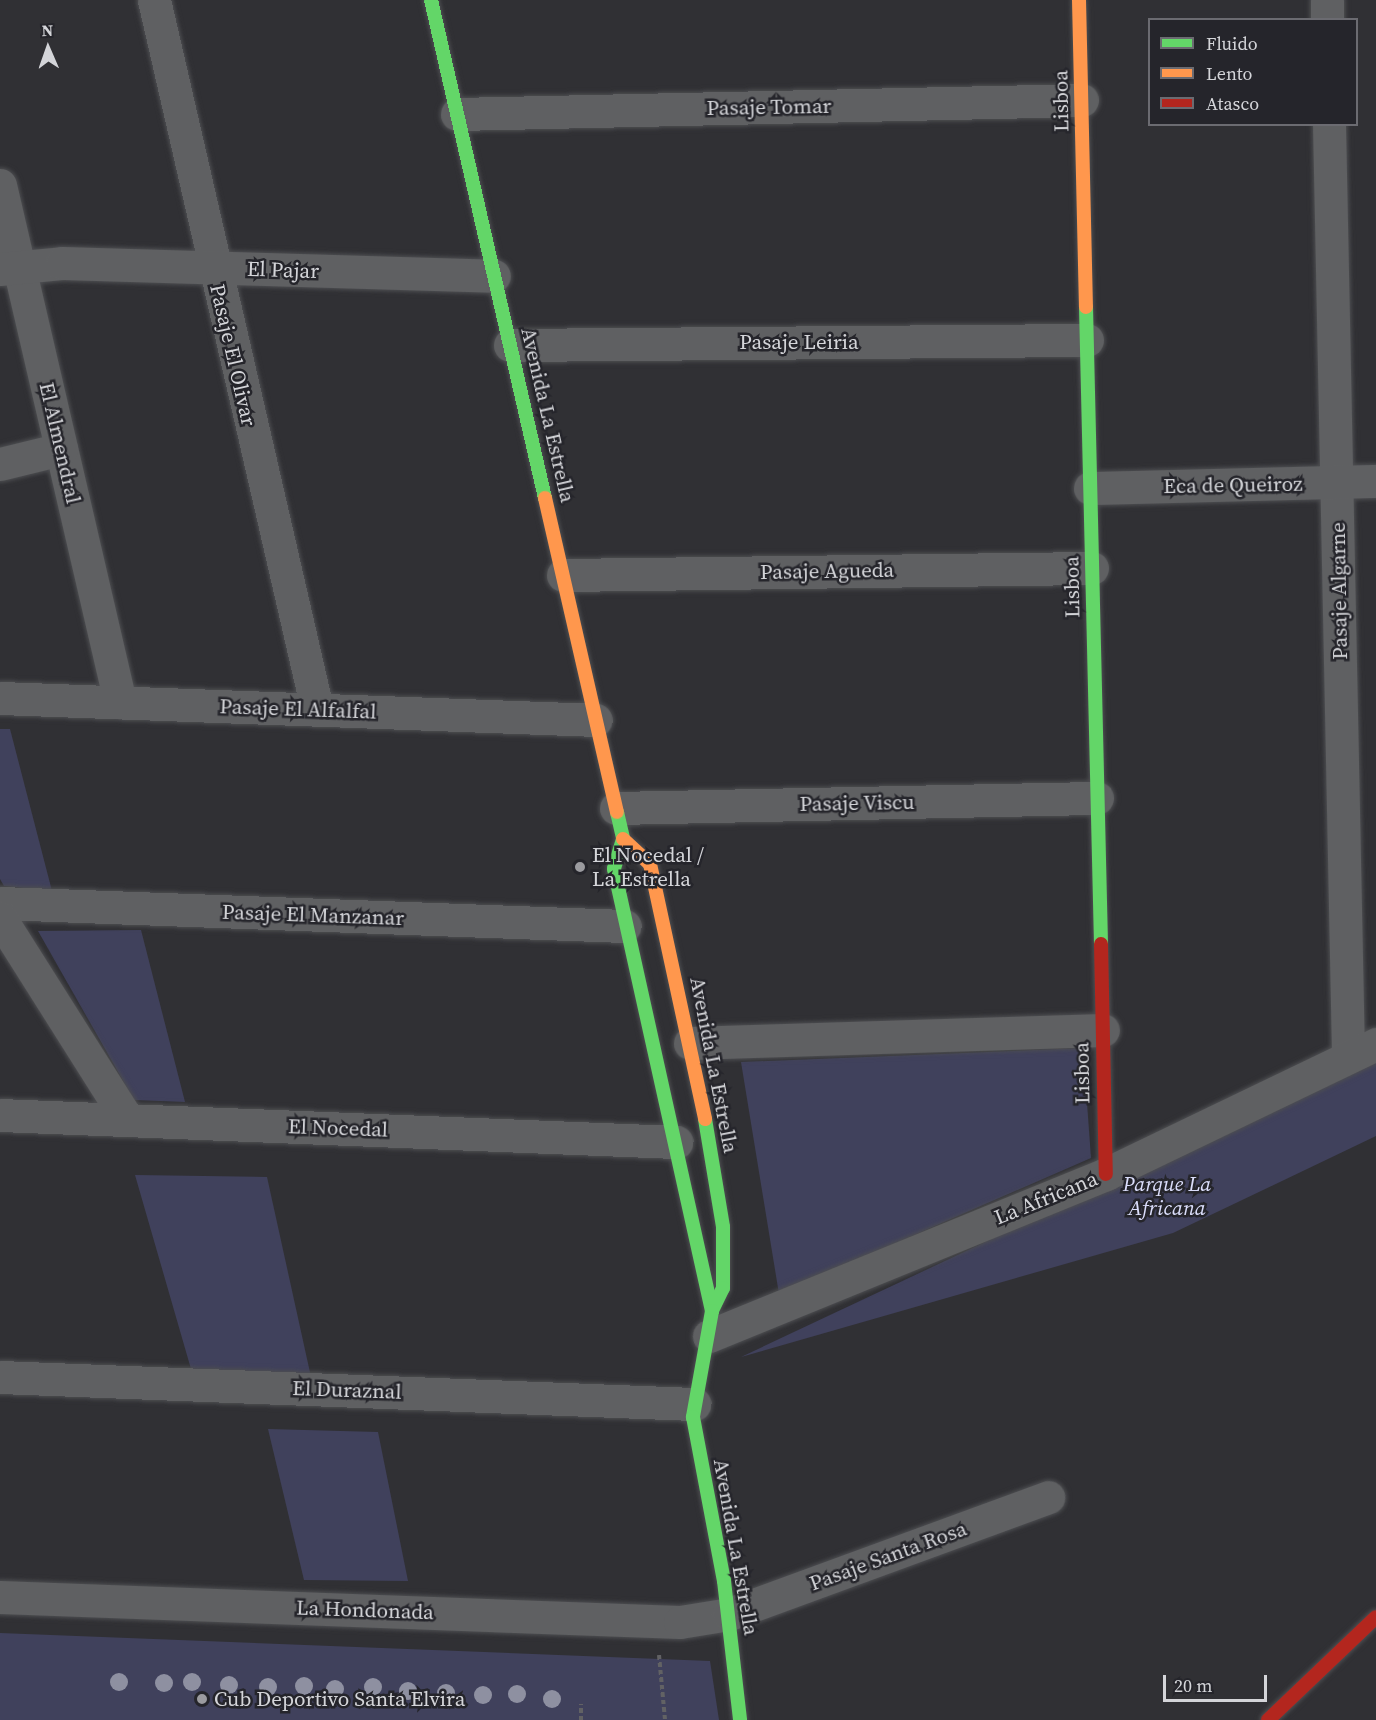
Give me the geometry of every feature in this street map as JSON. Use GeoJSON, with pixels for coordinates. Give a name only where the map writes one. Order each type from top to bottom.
{"type":"FeatureCollection","features":[{"type":"Feature","properties":{"kind":"main road","name":"Avenida La Estrella"},"geometry":{"type":"LineString","coordinates":[[431,0],[620,823],[614,869],[625,926],[676,1142],[711,1324]]}},
{"type":"Feature","properties":{"kind":"main road","name":"Lisboa"},"geometry":{"type":"LineString","coordinates":[[1079,0],[1106,1174]]}},
{"type":"Feature","properties":{"kind":"main road","name":"Avenida La Estrella"},"geometry":{"type":"LineString","coordinates":[[620,823],[650,864],[690,1043],[723,1227],[723,1288],[711,1324],[694,1404],[729,1614],[740,1720]]}},
{"type":"Feature","properties":{"kind":"main road"},"geometry":{"type":"LineString","coordinates":[[1268,1720],[1376,1617]]}},
{"type":"Feature","properties":{"kind":"street","name":"Pasaje El Olivar"},"geometry":{"type":"LineString","coordinates":[[154,0],[212,268],[317,710]]}},
{"type":"Feature","properties":{"kind":"street"},"geometry":{"type":"LineString","coordinates":[[1327,0],[1327,18]]}},
{"type":"Feature","properties":{"kind":"street","name":"Pasaje Tomar"},"geometry":{"type":"LineString","coordinates":[[457,114],[1082,100]]}},
{"type":"Feature","properties":{"kind":"street","name":"Pasaje Algarne"},"geometry":{"type":"LineString","coordinates":[[1329,126],[1337,482],[1362,1051]]}},
{"type":"Feature","properties":{"kind":"street","name":"El Almendral"},"geometry":{"type":"LineString","coordinates":[[0,185],[9,267],[61,449],[120,702]]}},
{"type":"Feature","properties":{"kind":"street","name":"El Pajar"},"geometry":{"type":"LineString","coordinates":[[9,267],[212,268],[494,276]]}},
{"type":"Feature","properties":{"kind":"street","name":"Pasaje Leiria"},"geometry":{"type":"LineString","coordinates":[[510,345],[1087,340]]}},
{"type":"Feature","properties":{"kind":"street"},"geometry":{"type":"LineString","coordinates":[[0,464],[61,449]]}},
{"type":"Feature","properties":{"kind":"street","name":"Eca de Queiroz"},"geometry":{"type":"LineString","coordinates":[[1090,488],[1376,481]]}},
{"type":"Feature","properties":{"kind":"street","name":"Pasaje Agueda"},"geometry":{"type":"LineString","coordinates":[[563,575],[1092,568]]}},
{"type":"Feature","properties":{"kind":"street","name":"Pasaje El Alfalfal"},"geometry":{"type":"LineString","coordinates":[[0,698],[596,720]]}},
{"type":"Feature","properties":{"kind":"street","name":"Pasaje Viscu"},"geometry":{"type":"LineString","coordinates":[[620,823],[1097,798]]}},
{"type":"Feature","properties":{"kind":"street","name":"Pasaje El Manzanar"},"geometry":{"type":"LineString","coordinates":[[0,903],[625,926]]}},
{"type":"Feature","properties":{"kind":"street"},"geometry":{"type":"LineString","coordinates":[[0,918],[127,1119]]}},
{"type":"Feature","properties":{"kind":"street"},"geometry":{"type":"LineString","coordinates":[[690,1043],[1102,1030]]}},
{"type":"Feature","properties":{"kind":"street","name":"La Africana"},"geometry":{"type":"LineString","coordinates":[[711,1324],[1106,1174],[1362,1051]]}},
{"type":"Feature","properties":{"kind":"street","name":"El Nocedal"},"geometry":{"type":"LineString","coordinates":[[0,1115],[676,1142]]}},
{"type":"Feature","properties":{"kind":"street","name":"El Duraznal"},"geometry":{"type":"LineString","coordinates":[[0,1377],[694,1404]]}},
{"type":"Feature","properties":{"kind":"street","name":"Pasaje Santa Rosa"},"geometry":{"type":"LineString","coordinates":[[729,1614],[1048,1497]]}},
{"type":"Feature","properties":{"kind":"street","name":"La Hondonada"},"geometry":{"type":"LineString","coordinates":[[0,1597],[680,1622],[729,1614]]}},
{"type":"Feature","properties":{"kind":"path"},"geometry":{"type":"LineString","coordinates":[[581,1704],[581,1720]]}},
{"type":"Feature","properties":{"kind":"green space"},"geometry":{"type":"Polygon","coordinates":[[[0,729],[10,729],[52,891],[4,886],[0,879],[0,729]]]}},
{"type":"Feature","properties":{"kind":"green space"},"geometry":{"type":"Polygon","coordinates":[[[141,930],[185,1102],[134,1100],[38,931],[141,930]]]}},
{"type":"Feature","properties":{"kind":"green space"},"geometry":{"type":"Polygon","coordinates":[[[1083,1048],[1091,1158],[779,1294],[741,1062],[1083,1048]]]}},
{"type":"Feature","properties":{"kind":"green space","name":"Parque La Africana"},"geometry":{"type":"Polygon","coordinates":[[[1376,1058],[1376,1136],[1173,1233],[741,1357],[1376,1058]]]}},
{"type":"Feature","properties":{"kind":"green space"},"geometry":{"type":"Polygon","coordinates":[[[135,1175],[267,1177],[311,1377],[191,1369],[135,1175]]]}},
{"type":"Feature","properties":{"kind":"green space"},"geometry":{"type":"Polygon","coordinates":[[[268,1429],[378,1432],[408,1581],[304,1580],[268,1429]]]}},
{"type":"Feature","properties":{"kind":"green space"},"geometry":{"type":"Polygon","coordinates":[[[0,1633],[710,1661],[719,1720],[0,1720],[0,1633]]]}},
{"type":"Feature","properties":{"kind":"traffic: fast"},"geometry":{"type":"LineString","coordinates":[[431,0],[545,498]]}},
{"type":"Feature","properties":{"kind":"traffic: fast"},"geometry":{"type":"LineString","coordinates":[[1086,307],[1101,944]]}},
{"type":"Feature","properties":{"kind":"traffic: fast"},"geometry":{"type":"LineString","coordinates":[[617,812],[623,839],[614,869],[712,1311]]}},
{"type":"Feature","properties":{"kind":"traffic: fast"},"geometry":{"type":"LineString","coordinates":[[705,1119],[723,1227],[723,1288],[712,1311],[693,1417],[724,1581],[740,1720]]}},
{"type":"Feature","properties":{"kind":"traffic: slow"},"geometry":{"type":"LineString","coordinates":[[1079,0],[1086,307]]}},
{"type":"Feature","properties":{"kind":"traffic: slow"},"geometry":{"type":"LineString","coordinates":[[545,498],[617,812]]}},
{"type":"Feature","properties":{"kind":"traffic: slow"},"geometry":{"type":"LineString","coordinates":[[623,839],[650,864],[705,1119]]}},
{"type":"Feature","properties":{"kind":"traffic: jam"},"geometry":{"type":"LineString","coordinates":[[1101,944],[1106,1174]]}},
{"type":"Feature","properties":{"kind":"traffic: jam"},"geometry":{"type":"LineString","coordinates":[[1268,1720],[1376,1617]]}},
{"type":"Feature","properties":{"kind":"place","name":"El Nocedal / La Estrella"},"geometry":{"type":"Point","coordinates":[580,867]}},
{"type":"Feature","properties":{"kind":"place","name":"Cub Deportivo Santa Elvira"},"geometry":{"type":"Point","coordinates":[202,1699]}}]}
